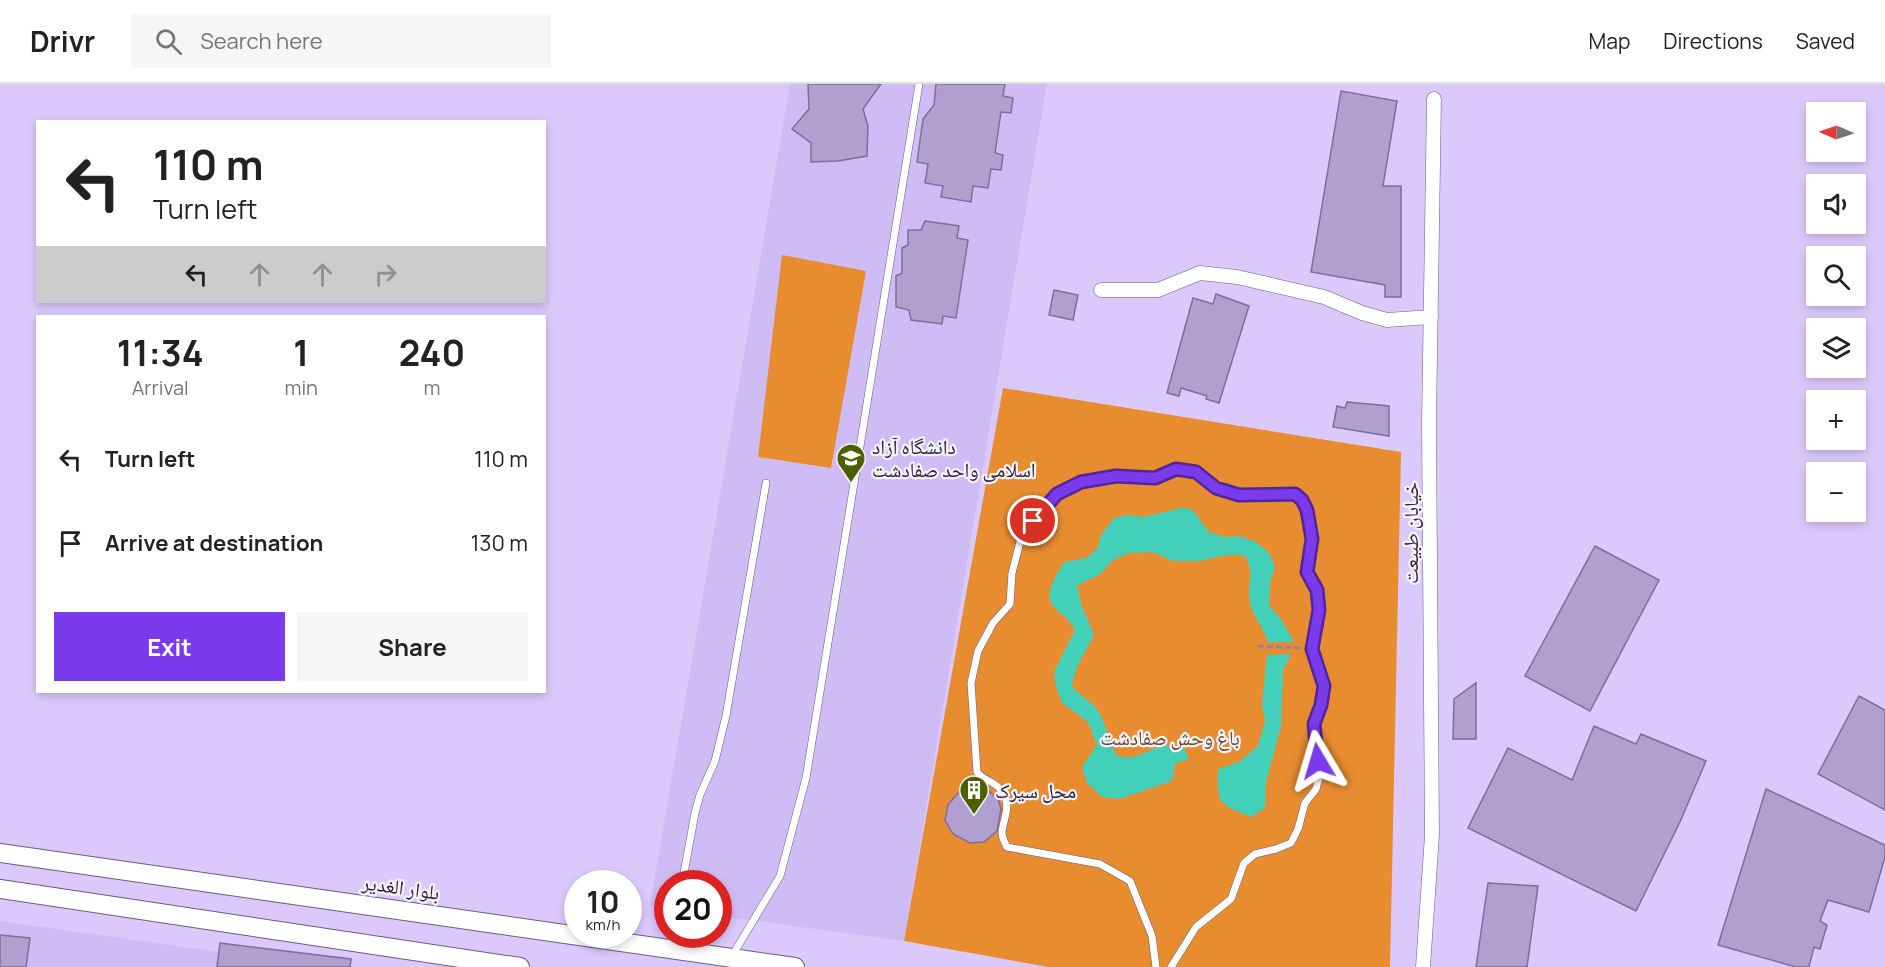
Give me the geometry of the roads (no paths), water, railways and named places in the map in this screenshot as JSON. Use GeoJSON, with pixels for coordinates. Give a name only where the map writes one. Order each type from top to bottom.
{"type":"FeatureCollection","features":[{"type":"Feature","properties":{"kind":"street","name":"خیابان طبیعت"},"geometry":{"type":"LineString","coordinates":[[1423,967],[1432,835],[1429,423],[1434,99]]}},
{"type":"Feature","properties":{"kind":"street"},"geometry":{"type":"LineString","coordinates":[[1101,290],[1158,290],[1200,273],[1236,277],[1324,297],[1362,313],[1387,320],[1431,318]]}},
{"type":"Feature","properties":{"kind":"street","name":"بلوار الغدیر"},"geometry":{"type":"LineString","coordinates":[[0,853],[668,945],[731,958],[795,967]]}},
{"type":"Feature","properties":{"kind":"street"},"geometry":{"type":"LineString","coordinates":[[0,889],[520,967]]}},
{"type":"Feature","properties":{"kind":"lane"},"geometry":{"type":"LineString","coordinates":[[731,958],[780,876],[806,778],[919,84]]}},
{"type":"Feature","properties":{"kind":"lane"},"geometry":{"type":"LineString","coordinates":[[1156,967],[1152,936],[1130,881],[1100,864],[1007,847],[1002,835],[1007,819],[1007,805],[1001,790],[977,772],[971,683],[978,651],[993,623],[1010,604],[1012,573],[1022,534],[1057,494],[1081,482],[1116,476],[1155,478],[1176,469],[1196,472],[1216,488],[1239,495],[1295,494],[1302,500],[1307,510],[1312,539],[1307,572],[1317,590],[1319,610],[1312,649],[1324,686],[1321,705],[1314,724],[1315,748],[1320,774],[1316,789],[1305,803],[1298,829],[1291,843],[1255,854],[1244,863],[1231,899],[1196,927],[1171,967]]}},
{"type":"Feature","properties":{"kind":"lane"},"geometry":{"type":"LineString","coordinates":[[685,870],[695,813],[715,761],[726,716],[766,483]]}},
{"type":"Feature","properties":{"kind":"place","name":"دانشگاه آزاد اسلامی واحد صفادشت"},"geometry":{"type":"Point","coordinates":[851,484]}},
{"type":"Feature","properties":{"kind":"place","name":"محل سیرک"},"geometry":{"type":"Point","coordinates":[974,816]}},
{"type":"Feature","properties":{"kind":"park label","name":"باغ وحش صفادشت"},"geometry":{"type":"Point","coordinates":[1170,737]}}]}
